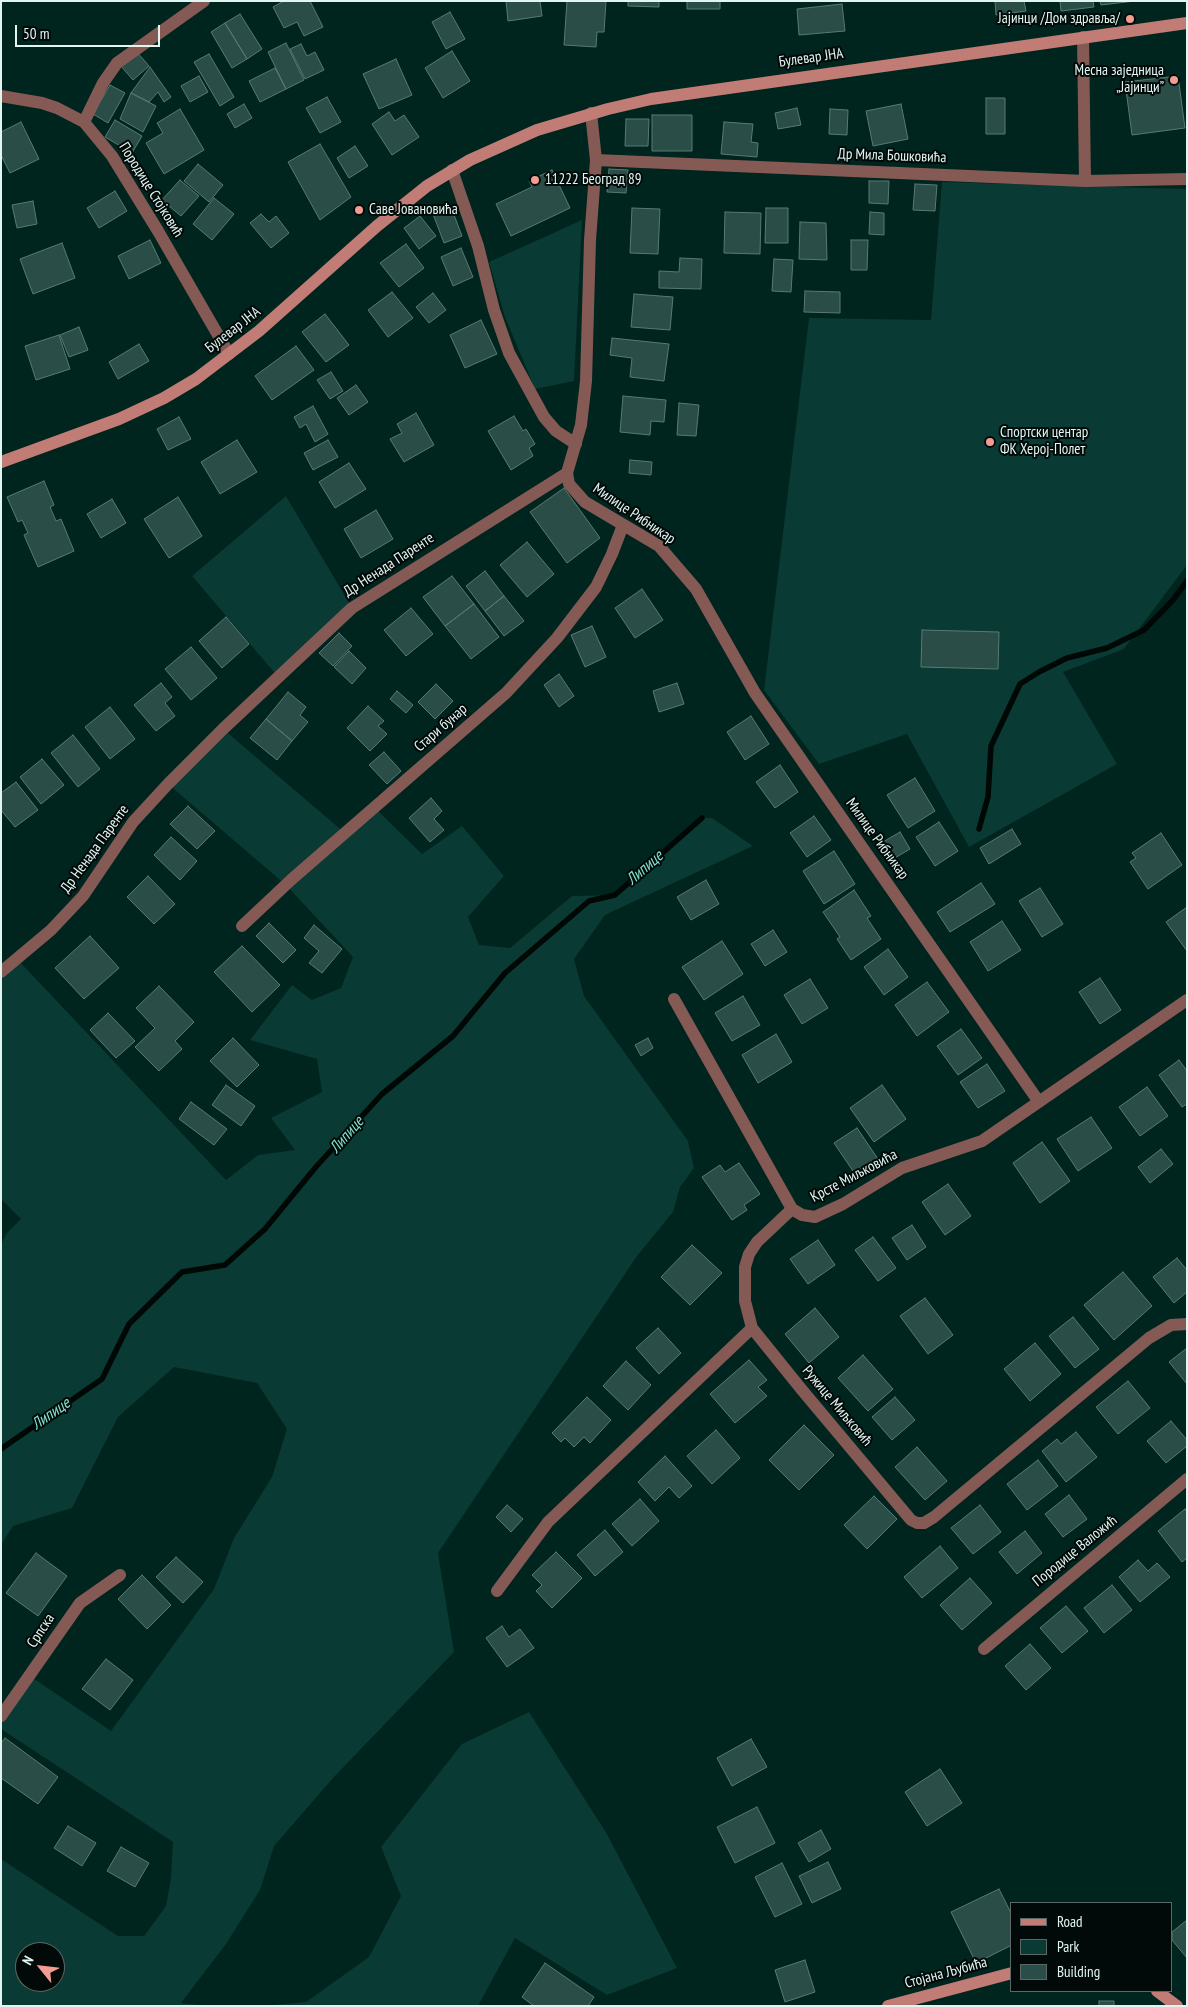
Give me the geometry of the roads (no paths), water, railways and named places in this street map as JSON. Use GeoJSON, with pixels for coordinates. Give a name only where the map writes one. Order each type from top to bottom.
{"type":"FeatureCollection","features":[{"type":"Feature","properties":{"kind":"main road","name":"Булевар ЈНА"},"geometry":{"type":"LineString","coordinates":[[1,462],[128,415],[196,379],[259,331],[377,226],[427,186],[452,170],[485,153],[536,130],[591,113],[660,98],[1187,23]]}},
{"type":"Feature","properties":{"kind":"main road","name":"Стојана Љубића"},"geometry":{"type":"LineString","coordinates":[[888,2006],[1010,1974]]}},
{"type":"Feature","properties":{"kind":"main road"},"geometry":{"type":"LineString","coordinates":[[1158,1992],[1177,2006]]}},
{"type":"Feature","properties":{"kind":"street"},"geometry":{"type":"LineString","coordinates":[[84,122],[103,83],[117,63],[204,1]]}},
{"type":"Feature","properties":{"kind":"street"},"geometry":{"type":"LineString","coordinates":[[1083,37],[1085,181]]}},
{"type":"Feature","properties":{"kind":"street","name":"Породице Стојковић"},"geometry":{"type":"LineString","coordinates":[[1,96],[42,103],[57,108],[84,122],[112,156],[229,354]]}},
{"type":"Feature","properties":{"kind":"street"},"geometry":{"type":"LineString","coordinates":[[567,473],[581,425],[586,381],[590,240],[596,160],[591,113]]}},
{"type":"Feature","properties":{"kind":"street","name":"Др Мила Бошковића"},"geometry":{"type":"LineString","coordinates":[[596,160],[1085,181],[1187,180]]}},
{"type":"Feature","properties":{"kind":"street"},"geometry":{"type":"LineString","coordinates":[[452,170],[478,246],[494,310],[509,353],[544,417],[556,432],[576,444]]}},
{"type":"Feature","properties":{"kind":"street","name":"Милице Рибникар"},"geometry":{"type":"LineString","coordinates":[[567,473],[569,484],[585,502],[658,546],[696,589],[755,693],[1039,1102]]}},
{"type":"Feature","properties":{"kind":"street","name":"Др Ненада Паренте"},"geometry":{"type":"LineString","coordinates":[[1,972],[51,930],[83,896],[133,822],[168,784],[223,728],[352,608],[567,473]]}},
{"type":"Feature","properties":{"kind":"street","name":"Стари бунар"},"geometry":{"type":"LineString","coordinates":[[242,926],[292,879],[506,692],[557,638],[596,587],[623,525]]}},
{"type":"Feature","properties":{"kind":"street","name":"Крсте Миљковића"},"geometry":{"type":"LineString","coordinates":[[674,999],[792,1209],[808,1217],[823,1214],[902,1168],[920,1160],[966,1148],[982,1141],[1039,1102]]}},
{"type":"Feature","properties":{"kind":"street"},"geometry":{"type":"LineString","coordinates":[[1039,1102],[1187,1000]]}},
{"type":"Feature","properties":{"kind":"street"},"geometry":{"type":"LineString","coordinates":[[497,1591],[548,1522],[752,1328],[745,1301],[745,1267],[749,1254],[757,1242],[792,1209]]}},
{"type":"Feature","properties":{"kind":"street","name":"Ружице Миљковић"},"geometry":{"type":"LineString","coordinates":[[752,1328],[911,1520],[917,1523],[924,1523],[934,1517],[1149,1338],[1171,1325],[1187,1324]]}},
{"type":"Feature","properties":{"kind":"street","name":"Породице Валожић"},"geometry":{"type":"LineString","coordinates":[[984,1649],[1187,1478]]}},
{"type":"Feature","properties":{"kind":"street","name":"Српска"},"geometry":{"type":"LineString","coordinates":[[1,1716],[80,1603],[120,1575]]}},
{"type":"Feature","properties":{"kind":"waterway"},"geometry":{"type":"LineString","coordinates":[[979,829],[988,797],[991,746],[1020,684],[1067,658],[1107,648],[1144,630],[1173,600],[1187,581]]}},
{"type":"Feature","properties":{"kind":"waterway","name":"Липице"},"geometry":{"type":"LineString","coordinates":[[1,1449],[102,1379],[129,1324],[182,1272],[225,1265],[265,1229],[315,1168],[382,1094],[453,1036],[505,973],[589,901],[615,895],[702,818]]}},
{"type":"Feature","properties":{"kind":"place","name":"Јајинци /Дом здравља/"},"geometry":{"type":"Point","coordinates":[1130,19]}},
{"type":"Feature","properties":{"kind":"place","name":"Месна заједница „Јајинци”"},"geometry":{"type":"Point","coordinates":[1174,80]}},
{"type":"Feature","properties":{"kind":"place","name":"11222 Београд 89"},"geometry":{"type":"Point","coordinates":[535,180]}},
{"type":"Feature","properties":{"kind":"place","name":"Саве Јовановића"},"geometry":{"type":"Point","coordinates":[359,210]}},
{"type":"Feature","properties":{"kind":"place","name":"Спортски центар ФК Херој-Полет"},"geometry":{"type":"Point","coordinates":[990,442]}}]}
